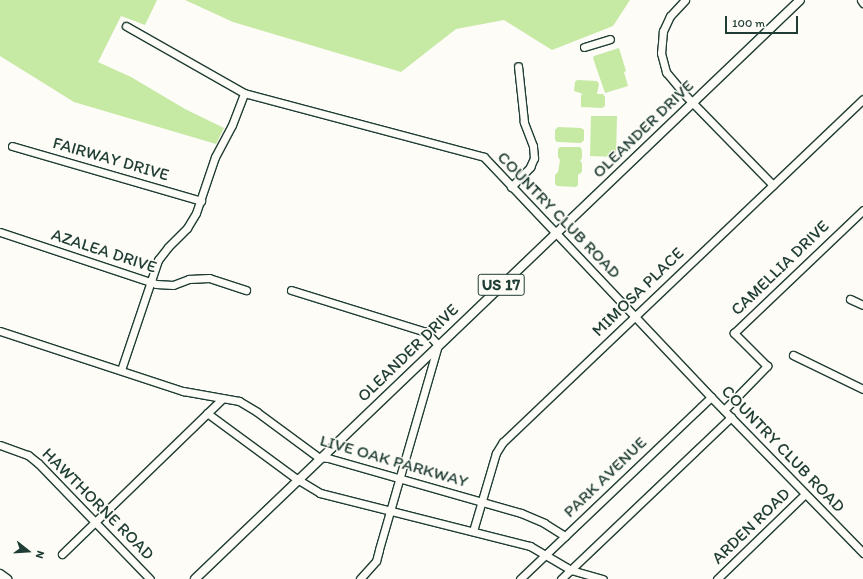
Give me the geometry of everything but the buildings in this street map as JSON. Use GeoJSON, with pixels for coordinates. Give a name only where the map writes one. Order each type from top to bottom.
{"type":"FeatureCollection","features":[{"type":"Feature","properties":{"kind":"main road","name":"OLEANDER DRIVE"},"geometry":{"type":"LineString","coordinates":[[195,579],[800,0]]}},
{"type":"Feature","properties":{"kind":"main road"},"geometry":{"type":"LineString","coordinates":[[0,574],[7,579]]}},
{"type":"Feature","properties":{"kind":"street"},"geometry":{"type":"LineString","coordinates":[[685,0],[667,21],[662,37],[662,60],[666,72],[692,102],[773,185]]}},
{"type":"Feature","properties":{"kind":"street","name":"COUNTRY CLUB ROAD"},"geometry":{"type":"LineString","coordinates":[[126,26],[244,92],[475,154],[486,159],[711,397],[863,553]]}},
{"type":"Feature","properties":{"kind":"street"},"geometry":{"type":"LineString","coordinates":[[584,48],[610,39]]}},
{"type":"Feature","properties":{"kind":"street"},"geometry":{"type":"LineString","coordinates":[[511,187],[530,167],[534,158],[533,146],[524,122],[518,66]]}},
{"type":"Feature","properties":{"kind":"street"},"geometry":{"type":"LineString","coordinates":[[121,370],[160,256],[191,222],[201,201],[215,156],[232,125],[244,92]]}},
{"type":"Feature","properties":{"kind":"street","name":"MIMOSA PLACE"},"geometry":{"type":"LineString","coordinates":[[473,531],[496,453],[500,446],[863,99]]}},
{"type":"Feature","properties":{"kind":"street","name":"FAIRWAY DRIVE"},"geometry":{"type":"LineString","coordinates":[[12,146],[201,201]]}},
{"type":"Feature","properties":{"kind":"street","name":"CAMELLIA DRIVE"},"geometry":{"type":"LineString","coordinates":[[724,410],[767,366],[734,333],[863,210]]}},
{"type":"Feature","properties":{"kind":"street","name":"AZALEA DRIVE"},"geometry":{"type":"LineString","coordinates":[[0,232],[161,285],[173,285],[194,278],[209,278],[246,290]]}},
{"type":"Feature","properties":{"kind":"street"},"geometry":{"type":"LineString","coordinates":[[291,290],[426,332],[438,345],[392,510],[376,561],[360,579]]}},
{"type":"Feature","properties":{"kind":"street"},"geometry":{"type":"LineString","coordinates":[[850,299],[863,305]]}},
{"type":"Feature","properties":{"kind":"street","name":"LIVE OAK PARKWAY"},"geometry":{"type":"LineString","coordinates":[[0,330],[196,395],[223,398],[243,403],[320,458],[328,458],[528,516],[565,536]]}},
{"type":"Feature","properties":{"kind":"street"},"geometry":{"type":"LineString","coordinates":[[793,355],[863,389]]}},
{"type":"Feature","properties":{"kind":"street","name":"PARK AVENUE"},"geometry":{"type":"LineString","coordinates":[[520,579],[711,397]]}},
{"type":"Feature","properties":{"kind":"street"},"geometry":{"type":"LineString","coordinates":[[62,554],[223,398]]}},
{"type":"Feature","properties":{"kind":"street"},"geometry":{"type":"LineString","coordinates":[[207,413],[298,479],[320,493],[530,546],[570,570],[603,579]]}},
{"type":"Feature","properties":{"kind":"street"},"geometry":{"type":"LineString","coordinates":[[561,579],[731,417]]}},
{"type":"Feature","properties":{"kind":"street","name":"HAWTHORNE ROAD"},"geometry":{"type":"LineString","coordinates":[[0,444],[28,455],[38,463],[150,579]]}},
{"type":"Feature","properties":{"kind":"street","name":"ARDEN ROAD"},"geometry":{"type":"LineString","coordinates":[[717,579],[805,494]]}},
{"type":"Feature","properties":{"kind":"green space"},"geometry":{"type":"Polygon","coordinates":[[[0,0],[157,0],[145,25],[121,16],[98,62],[131,77],[185,109],[224,128],[216,144],[74,102],[0,56],[0,0]]]}},
{"type":"Feature","properties":{"kind":"green space"},"geometry":{"type":"Polygon","coordinates":[[[185,0],[630,0],[613,26],[552,50],[504,20],[456,29],[401,72],[233,22],[185,0]]]}},
{"type":"Feature","properties":{"kind":"green space"},"geometry":{"type":"Polygon","coordinates":[[[619,48],[626,71],[624,72],[628,86],[605,93],[593,58],[594,56],[619,48]]]}},
{"type":"Feature","properties":{"kind":"green space"},"geometry":{"type":"Polygon","coordinates":[[[577,80],[597,81],[599,84],[597,94],[603,94],[605,97],[605,106],[602,108],[581,107],[581,95],[583,94],[574,91],[575,82],[577,80]]]}},
{"type":"Feature","properties":{"kind":"green space"},"geometry":{"type":"Polygon","coordinates":[[[591,116],[617,116],[616,157],[590,156],[591,116]]]}},
{"type":"Feature","properties":{"kind":"green space"},"geometry":{"type":"Polygon","coordinates":[[[558,127],[581,128],[584,130],[584,140],[581,143],[557,142],[555,140],[555,130],[558,127]]]}},
{"type":"Feature","properties":{"kind":"green space"},"geometry":{"type":"Polygon","coordinates":[[[560,147],[580,147],[582,150],[582,158],[580,161],[582,163],[582,172],[578,175],[578,185],[576,187],[557,186],[555,184],[555,175],[558,172],[560,160],[558,157],[558,149],[560,147]]]}}]}
